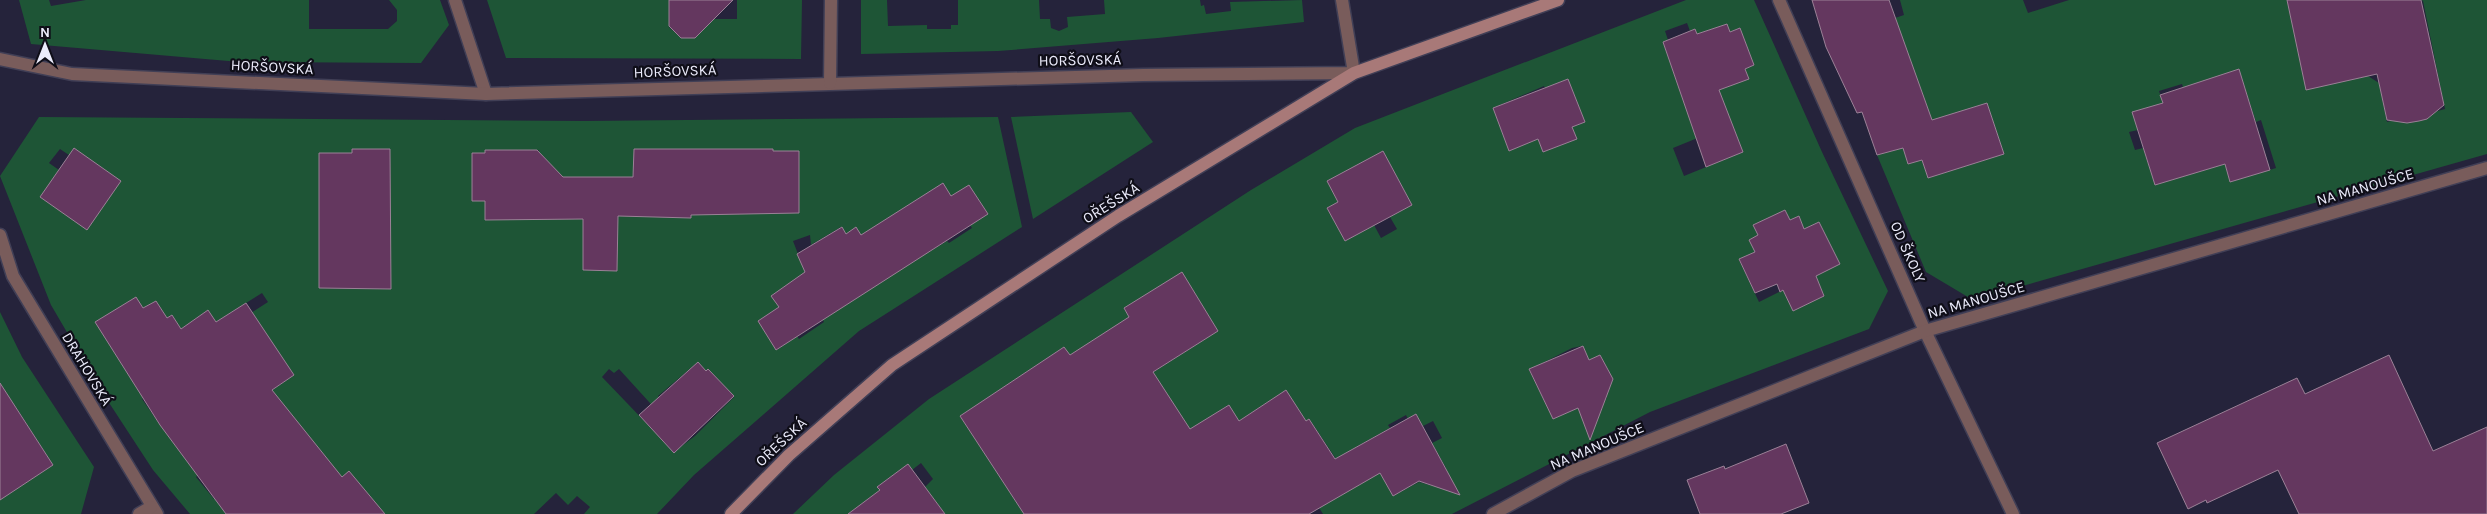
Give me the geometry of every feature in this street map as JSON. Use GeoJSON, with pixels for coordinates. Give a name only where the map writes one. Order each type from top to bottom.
{"type":"FeatureCollection","features":[{"type":"Feature","properties":{"kind":"street"},"geometry":{"type":"LineString","coordinates":[[455,0],[486,94]]}},
{"type":"Feature","properties":{"kind":"street"},"geometry":{"type":"LineString","coordinates":[[830,83],[831,0]]}},
{"type":"Feature","properties":{"kind":"street"},"geometry":{"type":"LineString","coordinates":[[1342,0],[1354,73]]}},
{"type":"Feature","properties":{"kind":"street","name":"OŘEŠSKÁ"},"geometry":{"type":"LineString","coordinates":[[731,514],[788,455],[892,365],[1118,216],[1354,73],[1558,0]]}},
{"type":"Feature","properties":{"kind":"street","name":"OD ŠKOLY"},"geometry":{"type":"LineString","coordinates":[[1779,0],[1925,331],[2013,514]]}},
{"type":"Feature","properties":{"kind":"street","name":"HORŠOVSKÁ"},"geometry":{"type":"LineString","coordinates":[[0,59],[72,74],[486,94],[1143,75],[1354,73]]}},
{"type":"Feature","properties":{"kind":"street","name":"NA MANOUŠCE"},"geometry":{"type":"LineString","coordinates":[[1493,514],[1572,471],[1925,331],[2487,168]]}},
{"type":"Feature","properties":{"kind":"street","name":"DRAHOVSKÁ"},"geometry":{"type":"LineString","coordinates":[[0,235],[13,276],[154,511]]}},
{"type":"Feature","properties":{"kind":"street"},"geometry":{"type":"LineString","coordinates":[[139,514],[154,511]]}},
{"type":"Feature","properties":{"kind":"green space"},"geometry":{"type":"Polygon","coordinates":[[[19,0],[49,0],[51,6],[86,0],[309,0],[309,29],[388,29],[397,21],[397,10],[389,0],[440,0],[449,25],[421,63],[240,62],[31,44],[19,0]]]}},
{"type":"Feature","properties":{"kind":"green space"},"geometry":{"type":"Polygon","coordinates":[[[487,0],[669,0],[669,27],[681,38],[695,38],[706,19],[737,19],[737,0],[802,0],[801,59],[506,58],[487,0]]]}},
{"type":"Feature","properties":{"kind":"green space"},"geometry":{"type":"Polygon","coordinates":[[[861,0],[887,0],[888,26],[927,25],[927,29],[951,29],[951,25],[958,25],[958,0],[1039,0],[1040,19],[1050,19],[1051,28],[1059,31],[1068,27],[1067,17],[1105,14],[1104,0],[1200,0],[1201,6],[1204,5],[1206,14],[1231,11],[1230,2],[1302,0],[1304,22],[1158,38],[998,51],[861,54],[861,0]]]}},
{"type":"Feature","properties":{"kind":"green space"},"geometry":{"type":"Polygon","coordinates":[[[1686,0],[1754,0],[1822,152],[1888,291],[1869,329],[1650,412],[1452,514],[1323,514],[1318,506],[1142,514],[1064,347],[960,416],[1024,514],[945,514],[925,487],[933,479],[921,463],[912,470],[907,465],[878,486],[880,490],[848,514],[793,514],[834,475],[929,399],[1251,190],[1355,128],[1686,0]],[[1687,23],[1665,31],[1668,40],[1663,42],[1684,103],[1748,79],[1745,69],[1754,65],[1740,28],[1730,32],[1697,34],[1695,29],[1690,31],[1687,23]],[[1568,79],[1545,88],[1544,86],[1493,108],[1509,150],[1538,139],[1543,152],[1577,139],[1572,127],[1585,122],[1568,79]],[[1732,124],[1673,148],[1684,176],[1743,152],[1732,124]],[[1383,151],[1327,181],[1338,202],[1327,208],[1345,241],[1374,225],[1381,238],[1397,229],[1390,217],[1412,205],[1383,151]],[[1785,210],[1754,225],[1758,235],[1750,240],[1755,252],[1739,260],[1759,302],[1783,290],[1793,310],[1824,296],[1816,276],[1839,264],[1819,222],[1804,229],[1799,217],[1790,220],[1785,210]],[[1182,273],[1124,308],[1129,317],[1117,325],[1149,375],[1218,331],[1182,273]],[[1582,346],[1572,348],[1529,370],[1553,419],[1578,408],[1579,411],[1583,410],[1591,414],[1602,409],[1604,400],[1607,398],[1598,376],[1609,371],[1600,355],[1589,360],[1582,346]],[[1286,390],[1239,421],[1228,405],[1191,430],[1344,471],[1310,420],[1306,421],[1286,390]],[[1416,414],[1408,419],[1406,415],[1388,425],[1390,428],[1356,447],[1380,473],[1393,496],[1419,482],[1433,486],[1441,481],[1446,468],[1432,443],[1442,438],[1433,421],[1423,426],[1416,414]]]}},
{"type":"Feature","properties":{"kind":"green space"},"geometry":{"type":"Polygon","coordinates":[[[1900,0],[2023,0],[2028,13],[2069,0],[2287,0],[2307,89],[2368,76],[2379,83],[2387,122],[2398,119],[2407,123],[2427,119],[2434,112],[2445,109],[2423,1],[2421,0],[2487,0],[2487,154],[1973,300],[1926,272],[1877,155],[1903,148],[1908,164],[1922,160],[1928,178],[2004,154],[1987,104],[1928,121],[1886,21],[1904,15],[1900,0]],[[2239,70],[2186,97],[2182,84],[2159,91],[2163,103],[2138,130],[2129,132],[2135,150],[2143,148],[2155,185],[2225,164],[2230,182],[2276,168],[2261,120],[2256,122],[2239,70]]]}},
{"type":"Feature","properties":{"kind":"green space"},"geometry":{"type":"Polygon","coordinates":[[[1131,112],[1153,142],[1033,219],[1011,117],[1131,112]]]}},
{"type":"Feature","properties":{"kind":"green space"},"geometry":{"type":"Polygon","coordinates":[[[39,117],[585,121],[998,117],[1022,227],[859,331],[694,475],[657,514],[584,514],[590,507],[577,496],[568,505],[556,493],[534,514],[385,514],[331,487],[198,475],[196,477],[214,499],[216,498],[230,514],[190,514],[153,470],[102,392],[51,305],[0,176],[39,117]],[[60,149],[49,163],[59,170],[41,197],[74,149],[69,155],[60,149]],[[634,149],[631,216],[691,218],[692,151],[634,149]],[[773,149],[715,183],[799,190],[799,151],[773,151],[773,149]],[[485,150],[485,153],[472,153],[472,201],[485,201],[548,177],[548,162],[543,156],[539,156],[539,150],[485,150]],[[603,177],[583,215],[583,270],[618,216],[624,215],[625,177],[603,177]],[[943,183],[901,210],[929,252],[947,241],[949,243],[972,228],[970,225],[988,214],[969,185],[951,196],[943,183]],[[841,227],[811,245],[810,235],[793,241],[805,272],[779,307],[758,321],[777,350],[797,336],[799,339],[824,322],[823,320],[869,248],[856,228],[846,234],[841,227]],[[320,262],[320,288],[391,289],[391,263],[320,262]],[[262,293],[216,322],[208,310],[181,329],[172,315],[167,318],[156,301],[143,308],[135,298],[95,322],[145,396],[142,399],[160,425],[174,415],[213,337],[268,302],[262,293]],[[281,356],[227,391],[241,412],[294,375],[281,356]],[[698,362],[658,396],[668,407],[660,414],[619,369],[614,373],[609,369],[602,377],[674,452],[695,436],[734,397],[708,369],[706,371],[698,362]]]}},
{"type":"Feature","properties":{"kind":"green space"},"geometry":{"type":"Polygon","coordinates":[[[0,312],[22,357],[94,467],[81,514],[0,514],[0,486],[7,495],[53,465],[16,407],[0,417],[0,312]]]}},
{"type":"Feature","properties":{"kind":"building"},"geometry":{"type":"Polygon","coordinates":[[[669,0],[733,0],[695,38],[681,38],[669,26],[669,0]]]}},
{"type":"Feature","properties":{"kind":"building"},"geometry":{"type":"Polygon","coordinates":[[[1812,0],[1889,0],[1932,120],[1987,103],[2004,154],[1928,178],[1922,160],[1908,164],[1903,148],[1877,155],[1862,112],[1857,113],[1826,47],[1812,0]]]}},
{"type":"Feature","properties":{"kind":"building"},"geometry":{"type":"Polygon","coordinates":[[[2287,0],[2421,0],[2444,105],[2427,119],[2407,123],[2387,120],[2377,74],[2306,90],[2287,0]]]}},
{"type":"Feature","properties":{"kind":"building"},"geometry":{"type":"Polygon","coordinates":[[[1727,24],[1730,32],[1740,28],[1754,65],[1745,69],[1749,79],[1719,90],[1743,152],[1706,167],[1663,42],[1695,29],[1697,34],[1727,24]]]}},
{"type":"Feature","properties":{"kind":"building"},"geometry":{"type":"Polygon","coordinates":[[[2239,69],[2270,170],[2230,182],[2225,164],[2155,185],[2132,112],[2163,103],[2160,95],[2239,69]]]}},
{"type":"Feature","properties":{"kind":"building"},"geometry":{"type":"Polygon","coordinates":[[[1568,79],[1585,122],[1572,127],[1577,139],[1543,152],[1538,139],[1509,151],[1493,108],[1568,79]]]}},
{"type":"Feature","properties":{"kind":"building"},"geometry":{"type":"Polygon","coordinates":[[[74,148],[121,181],[87,230],[40,197],[74,148]]]}},
{"type":"Feature","properties":{"kind":"building"},"geometry":{"type":"Polygon","coordinates":[[[352,149],[390,149],[391,289],[319,288],[319,153],[352,153],[352,149]]]}},
{"type":"Feature","properties":{"kind":"building"},"geometry":{"type":"Polygon","coordinates":[[[634,149],[773,149],[773,151],[799,151],[799,213],[691,215],[691,218],[618,216],[617,271],[583,270],[583,219],[485,220],[485,201],[472,201],[472,153],[485,153],[485,150],[537,150],[563,177],[633,177],[634,149]]]}},
{"type":"Feature","properties":{"kind":"building"},"geometry":{"type":"Polygon","coordinates":[[[1383,151],[1412,205],[1345,241],[1327,208],[1338,202],[1327,181],[1383,151]]]}},
{"type":"Feature","properties":{"kind":"building"},"geometry":{"type":"Polygon","coordinates":[[[943,183],[951,196],[969,185],[988,214],[776,350],[758,321],[779,307],[771,296],[805,272],[797,254],[842,227],[846,234],[856,227],[861,235],[943,183]]]}},
{"type":"Feature","properties":{"kind":"building"},"geometry":{"type":"Polygon","coordinates":[[[1785,210],[1790,220],[1799,216],[1804,229],[1819,222],[1840,264],[1816,276],[1824,296],[1793,311],[1783,290],[1780,292],[1777,284],[1755,293],[1739,259],[1755,252],[1749,240],[1758,235],[1753,225],[1785,210]]]}},
{"type":"Feature","properties":{"kind":"building"},"geometry":{"type":"Polygon","coordinates":[[[1182,272],[1218,331],[1153,372],[1190,429],[1229,405],[1239,421],[1286,390],[1306,421],[1309,419],[1335,459],[1416,414],[1460,495],[1419,481],[1393,496],[1380,473],[1309,514],[1024,514],[960,416],[1064,347],[1070,355],[1129,317],[1124,308],[1182,272]]]}},
{"type":"Feature","properties":{"kind":"building"},"geometry":{"type":"Polygon","coordinates":[[[136,297],[143,308],[156,301],[167,318],[172,315],[181,329],[208,310],[216,322],[246,303],[294,375],[272,390],[342,477],[349,471],[385,514],[226,514],[160,425],[95,322],[136,297]]]}},
{"type":"Feature","properties":{"kind":"building"},"geometry":{"type":"Polygon","coordinates":[[[1583,346],[1589,360],[1600,355],[1613,379],[1590,440],[1578,408],[1553,419],[1529,369],[1583,346]]]}},
{"type":"Feature","properties":{"kind":"building"},"geometry":{"type":"Polygon","coordinates":[[[2389,355],[2433,451],[2487,427],[2487,514],[2299,514],[2278,470],[2207,503],[2206,500],[2188,509],[2157,443],[2297,378],[2305,394],[2389,355]]]}},
{"type":"Feature","properties":{"kind":"building"},"geometry":{"type":"Polygon","coordinates":[[[698,362],[706,371],[708,369],[734,396],[674,453],[639,415],[698,362]]]}},
{"type":"Feature","properties":{"kind":"building"},"geometry":{"type":"Polygon","coordinates":[[[0,383],[53,465],[0,500],[0,383]]]}},
{"type":"Feature","properties":{"kind":"building"},"geometry":{"type":"Polygon","coordinates":[[[1786,444],[1809,503],[1781,514],[1700,514],[1687,480],[1724,466],[1725,469],[1786,444]]]}},
{"type":"Feature","properties":{"kind":"building"},"geometry":{"type":"Polygon","coordinates":[[[908,464],[945,514],[848,514],[880,490],[877,487],[908,464]]]}}]}
